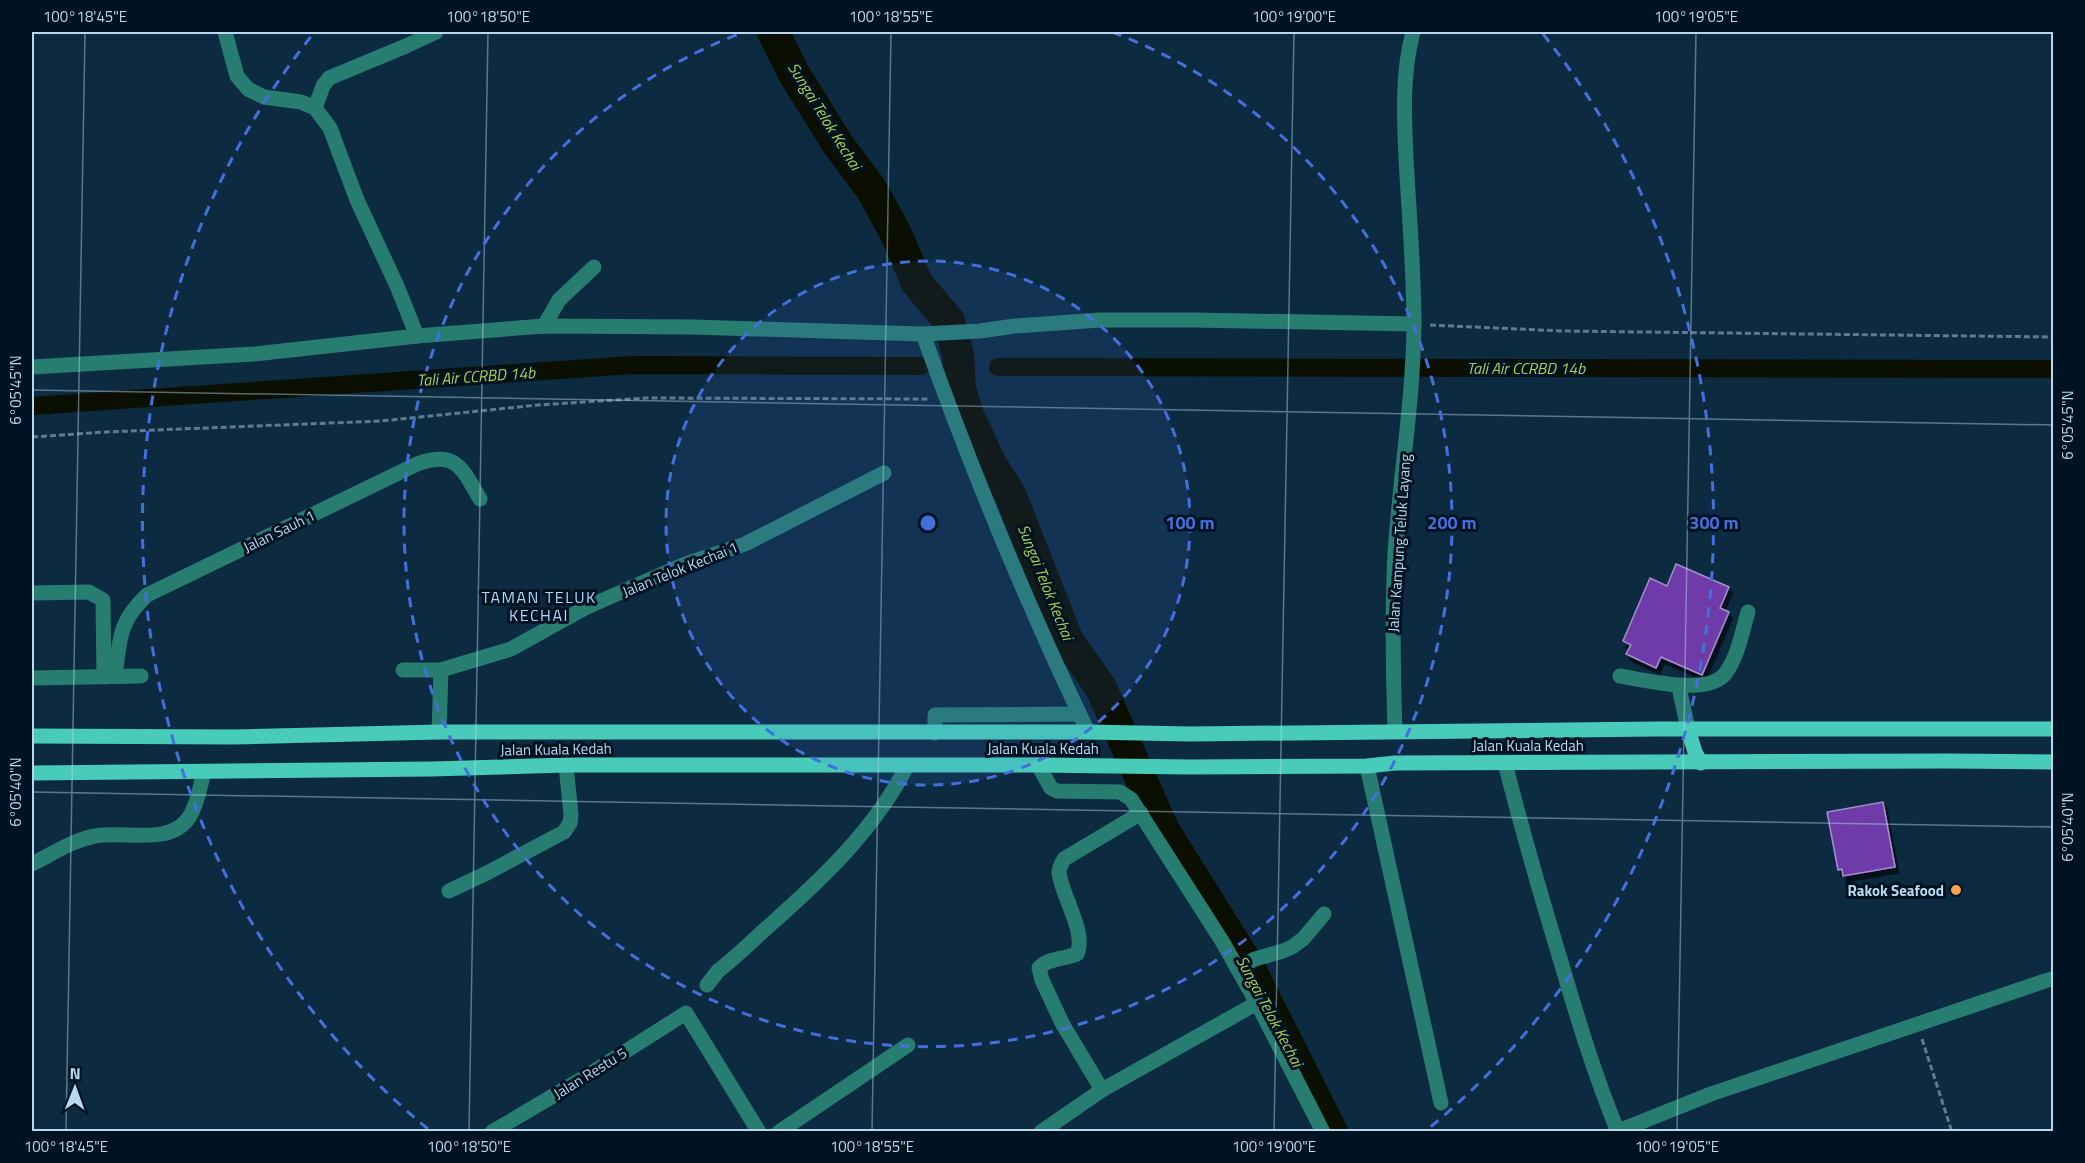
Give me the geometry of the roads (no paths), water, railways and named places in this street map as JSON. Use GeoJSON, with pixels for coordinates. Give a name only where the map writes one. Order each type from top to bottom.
{"type":"FeatureCollection","features":[{"type":"Feature","properties":{"kind":"main road"},"geometry":{"type":"LineString","coordinates":[[1688,729],[1701,763]]}},
{"type":"Feature","properties":{"kind":"main road","name":"Jalan Kuala Kedah"},"geometry":{"type":"LineString","coordinates":[[32,736],[234,737],[439,732],[1190,734],[1395,730],[2054,729]]}},
{"type":"Feature","properties":{"kind":"main road","name":"Jalan Kuala Kedah"},"geometry":{"type":"LineString","coordinates":[[32,773],[566,765],[1190,767],[1367,766],[1395,763],[2054,762]]}},
{"type":"Feature","properties":{"kind":"street"},"geometry":{"type":"LineString","coordinates":[[225,32],[237,76],[248,89],[264,97],[301,102],[315,108],[330,128],[357,200],[397,286],[417,336]]}},
{"type":"Feature","properties":{"kind":"street"},"geometry":{"type":"LineString","coordinates":[[315,108],[323,86],[329,78],[436,32]]}},
{"type":"Feature","properties":{"kind":"street","name":"Jalan Kampung Teluk Layang"},"geometry":{"type":"LineString","coordinates":[[1395,730],[1392,626],[1395,551],[1404,477],[1414,331],[1404,107],[1413,32]]}},
{"type":"Feature","properties":{"kind":"street"},"geometry":{"type":"LineString","coordinates":[[544,326],[559,300],[594,267]]}},
{"type":"Feature","properties":{"kind":"street"},"geometry":{"type":"LineString","coordinates":[[32,367],[254,354],[417,336],[544,326],[694,327],[923,334],[980,332],[1015,326],[1100,320],[1414,331]]}},
{"type":"Feature","properties":{"kind":"street"},"geometry":{"type":"LineString","coordinates":[[923,334],[946,399],[1038,624],[1079,714],[1090,732]]}},
{"type":"Feature","properties":{"kind":"street","name":"Jalan Sauh 1"},"geometry":{"type":"LineString","coordinates":[[110,676],[125,623],[133,608],[147,595],[417,464],[430,459],[449,460],[458,466],[480,499]]}},
{"type":"Feature","properties":{"kind":"street","name":"Jalan Telok Kechai 1"},"geometry":{"type":"LineString","coordinates":[[403,670],[441,670],[511,649],[585,608],[685,564],[745,543],[884,473]]}},
{"type":"Feature","properties":{"kind":"street"},"geometry":{"type":"LineString","coordinates":[[32,593],[89,592],[103,600],[110,676]]}},
{"type":"Feature","properties":{"kind":"street"},"geometry":{"type":"LineString","coordinates":[[1620,676],[1679,687],[1721,678],[1736,653],[1748,612]]}},
{"type":"Feature","properties":{"kind":"street"},"geometry":{"type":"LineString","coordinates":[[439,732],[441,670]]}},
{"type":"Feature","properties":{"kind":"street"},"geometry":{"type":"LineString","coordinates":[[32,678],[141,676]]}},
{"type":"Feature","properties":{"kind":"street"},"geometry":{"type":"LineString","coordinates":[[1679,687],[1688,729]]}},
{"type":"Feature","properties":{"kind":"street"},"geometry":{"type":"LineString","coordinates":[[935,733],[935,715],[1079,714]]}},
{"type":"Feature","properties":{"kind":"street"},"geometry":{"type":"LineString","coordinates":[[1504,763],[1574,1011],[1617,1131],[1711,1094],[2054,978]]}},
{"type":"Feature","properties":{"kind":"street"},"geometry":{"type":"LineString","coordinates":[[449,891],[564,832],[570,823],[571,815],[566,765]]}},
{"type":"Feature","properties":{"kind":"street"},"geometry":{"type":"LineString","coordinates":[[1038,765],[1051,788],[1057,791],[1120,792],[1131,799],[1142,813],[1205,912],[1245,964],[1257,1004],[1323,1131]]}},
{"type":"Feature","properties":{"kind":"street"},"geometry":{"type":"LineString","coordinates":[[707,985],[718,971],[812,887],[867,829],[893,792],[907,766]]}},
{"type":"Feature","properties":{"kind":"street"},"geometry":{"type":"LineString","coordinates":[[1367,766],[1441,1102]]}},
{"type":"Feature","properties":{"kind":"street"},"geometry":{"type":"LineString","coordinates":[[32,864],[93,836],[111,833],[155,835],[179,828],[190,817],[204,772]]}},
{"type":"Feature","properties":{"kind":"street"},"geometry":{"type":"LineString","coordinates":[[1102,1090],[1062,1023],[1042,980],[1039,968],[1045,962],[1071,956],[1079,951],[1077,930],[1059,871],[1064,859],[1142,813]]}},
{"type":"Feature","properties":{"kind":"street"},"geometry":{"type":"LineString","coordinates":[[1245,964],[1292,947],[1303,939],[1324,914]]}},
{"type":"Feature","properties":{"kind":"street"},"geometry":{"type":"LineString","coordinates":[[1041,1131],[1102,1090],[1257,1004]]}},
{"type":"Feature","properties":{"kind":"street","name":"Jalan Restu 5"},"geometry":{"type":"LineString","coordinates":[[492,1131],[585,1077],[686,1013],[759,1131]]}},
{"type":"Feature","properties":{"kind":"street"},"geometry":{"type":"LineString","coordinates":[[779,1131],[908,1045]]}},
{"type":"Feature","properties":{"kind":"waterway","name":"Sungai Telok Kechai"},"geometry":{"type":"LineString","coordinates":[[773,32],[793,72],[837,143],[872,190],[896,234],[917,283],[949,321],[958,355],[960,389],[968,415],[992,466],[1010,494],[1067,639],[1101,688],[1163,829],[1248,965],[1332,1132]]}},
{"type":"Feature","properties":{"kind":"waterway","name":"Tali Air CCRBD 14b"},"geometry":{"type":"LineString","coordinates":[[32,406],[633,365],[921,366]]}},
{"type":"Feature","properties":{"kind":"waterway","name":"Tali Air CCRBD 14b"},"geometry":{"type":"LineString","coordinates":[[998,367],[2054,369]]}},
{"type":"Feature","properties":{"kind":"place","name":"Rakok Seafood"},"geometry":{"type":"Point","coordinates":[1956,890]}},
{"type":"Feature","properties":{"kind":"district","name":"TAMAN TELUK KECHAI"},"geometry":{"type":"Point","coordinates":[539,606]}}]}
